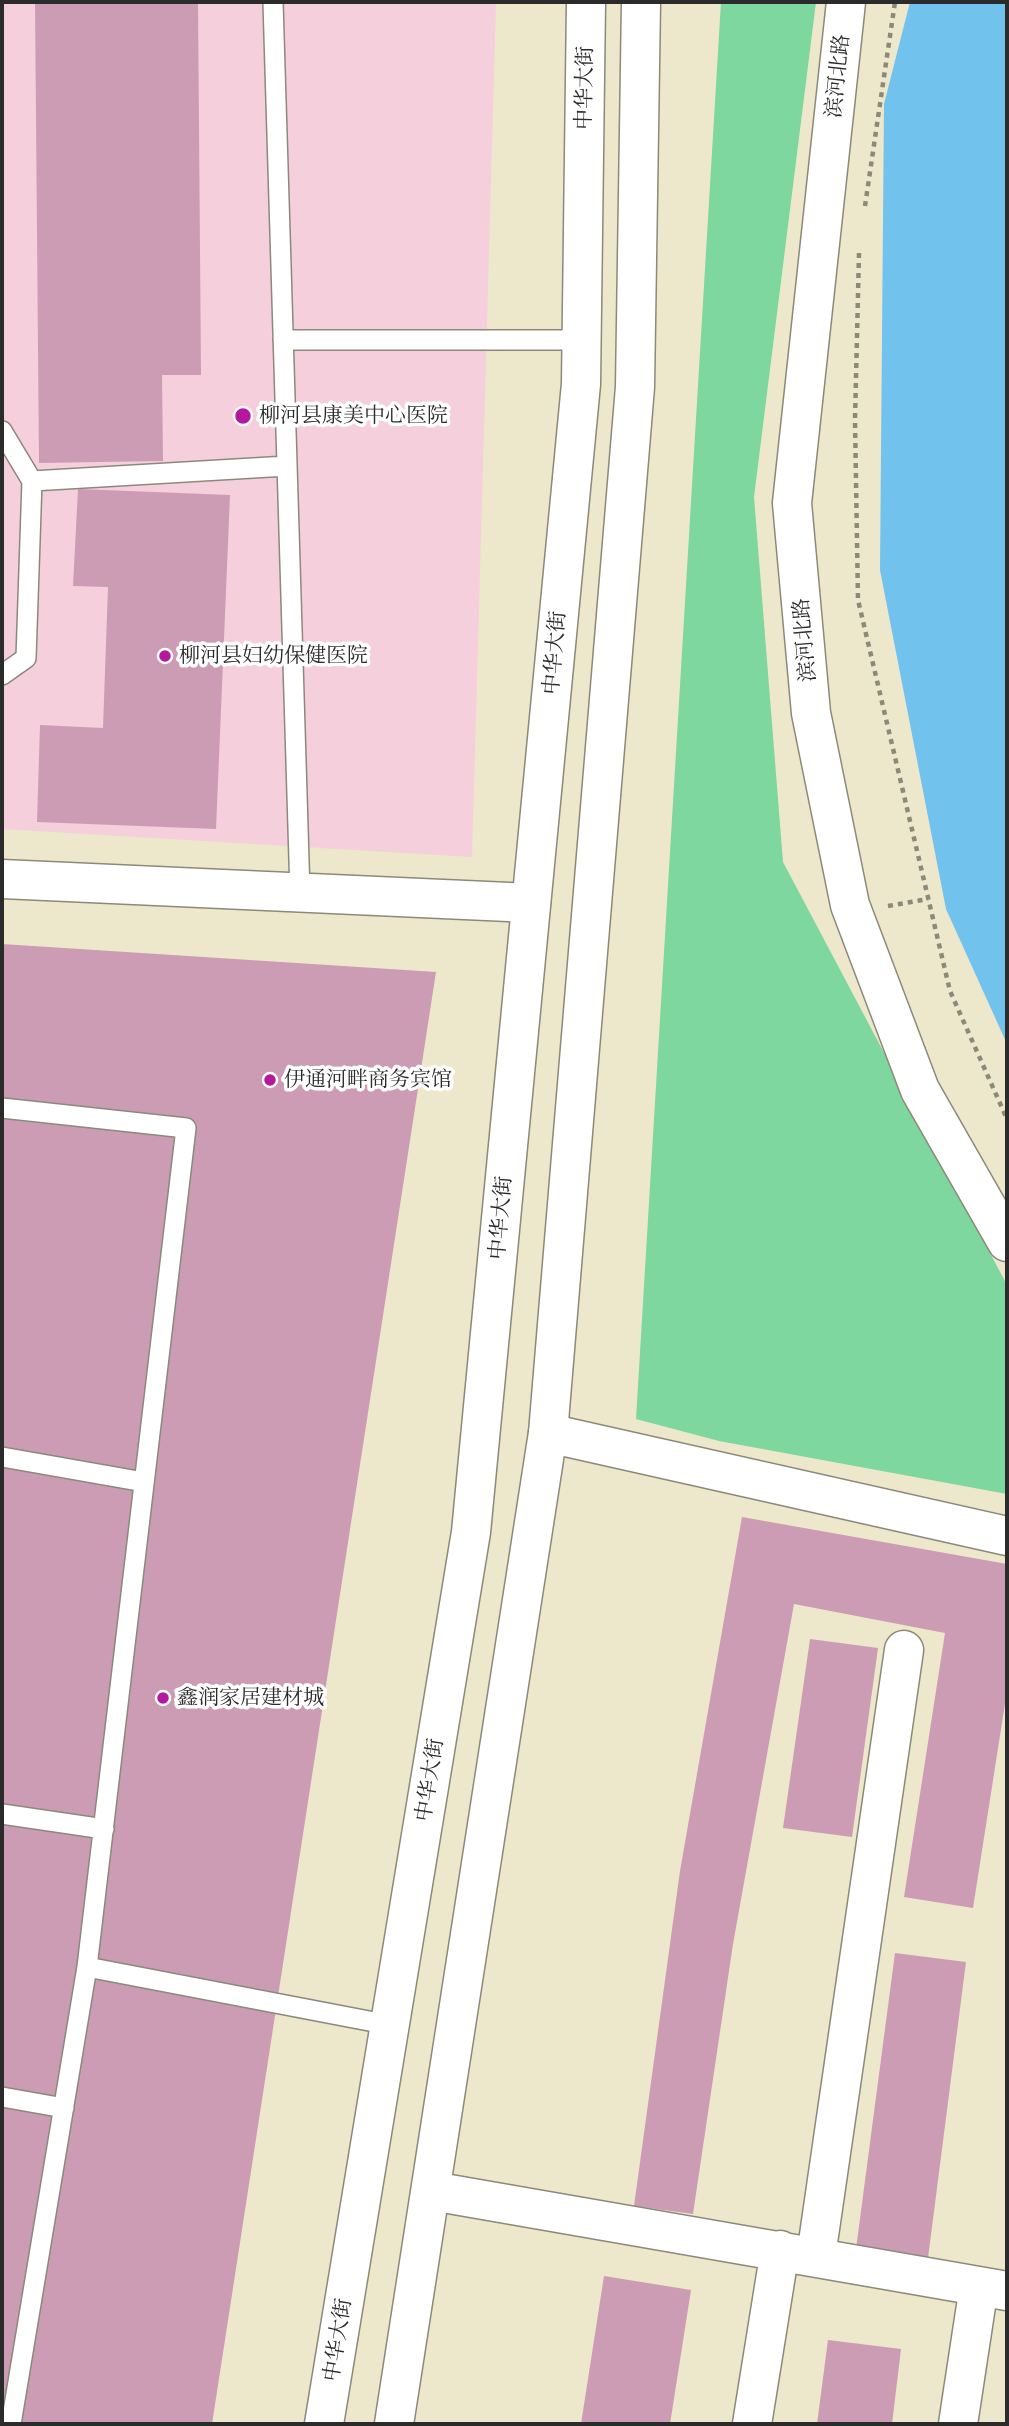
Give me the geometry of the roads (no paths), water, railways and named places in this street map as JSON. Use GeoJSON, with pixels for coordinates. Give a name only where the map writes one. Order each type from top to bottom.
{"type":"FeatureCollection","features":[{"type":"Feature","properties":{"kind":"main road","name":"中华大街"},"geometry":{"type":"LineString","coordinates":[[324,2424],[471,1532],[581,384],[586,2]]}},
{"type":"Feature","properties":{"kind":"main road"},"geometry":{"type":"LineString","coordinates":[[394,2424],[548,1433],[635,387],[641,2]]}},
{"type":"Feature","properties":{"kind":"main road","name":"滨河北路"},"geometry":{"type":"LineString","coordinates":[[846,2],[792,503],[811,713],[850,905],[920,1090],[1007,1242]]}},
{"type":"Feature","properties":{"kind":"main road"},"geometry":{"type":"LineString","coordinates":[[2,879],[531,903]]}},
{"type":"Feature","properties":{"kind":"main road"},"geometry":{"type":"LineString","coordinates":[[548,1433],[1007,1536]]}},
{"type":"Feature","properties":{"kind":"main road"},"geometry":{"type":"LineString","coordinates":[[752,2424],[798,2253],[904,1650]]}},
{"type":"Feature","properties":{"kind":"main road"},"geometry":{"type":"LineString","coordinates":[[432,2192],[798,2253],[993,2289],[958,2424]]}},
{"type":"Feature","properties":{"kind":"lane"},"geometry":{"type":"LineString","coordinates":[[273,2],[300,893]]}},
{"type":"Feature","properties":{"kind":"lane"},"geometry":{"type":"LineString","coordinates":[[283,340],[581,340]]}},
{"type":"Feature","properties":{"kind":"lane"},"geometry":{"type":"LineString","coordinates":[[2,431],[32,481],[26,658],[2,676]]}},
{"type":"Feature","properties":{"kind":"lane"},"geometry":{"type":"LineString","coordinates":[[32,481],[287,466]]}},
{"type":"Feature","properties":{"kind":"lane"},"geometry":{"type":"LineString","coordinates":[[2,1108],[186,1128],[87,1967],[11,2424]]}},
{"type":"Feature","properties":{"kind":"lane"},"geometry":{"type":"LineString","coordinates":[[2,1457],[144,1482]]}},
{"type":"Feature","properties":{"kind":"lane"},"geometry":{"type":"LineString","coordinates":[[2,1814],[104,1829]]}},
{"type":"Feature","properties":{"kind":"lane"},"geometry":{"type":"LineString","coordinates":[[87,1967],[390,2025]]}},
{"type":"Feature","properties":{"kind":"lane"},"geometry":{"type":"LineString","coordinates":[[2,2097],[64,2108]]}},
{"type":"Feature","properties":{"kind":"water"},"geometry":{"type":"Polygon","coordinates":[[[910,2],[1007,2],[1007,1044],[946,909],[880,570],[884,104],[910,2]]]}},
{"type":"Feature","properties":{"kind":"place","name":"柳河县康美中心医院"},"geometry":{"type":"Point","coordinates":[243,416]}},
{"type":"Feature","properties":{"kind":"place","name":"柳河县妇幼保健医院"},"geometry":{"type":"Point","coordinates":[165,656]}},
{"type":"Feature","properties":{"kind":"place","name":"伊通河畔商务宾馆"},"geometry":{"type":"Point","coordinates":[270,1080]}},
{"type":"Feature","properties":{"kind":"place","name":"鑫润家居建材城"},"geometry":{"type":"Point","coordinates":[163,1698]}}]}
